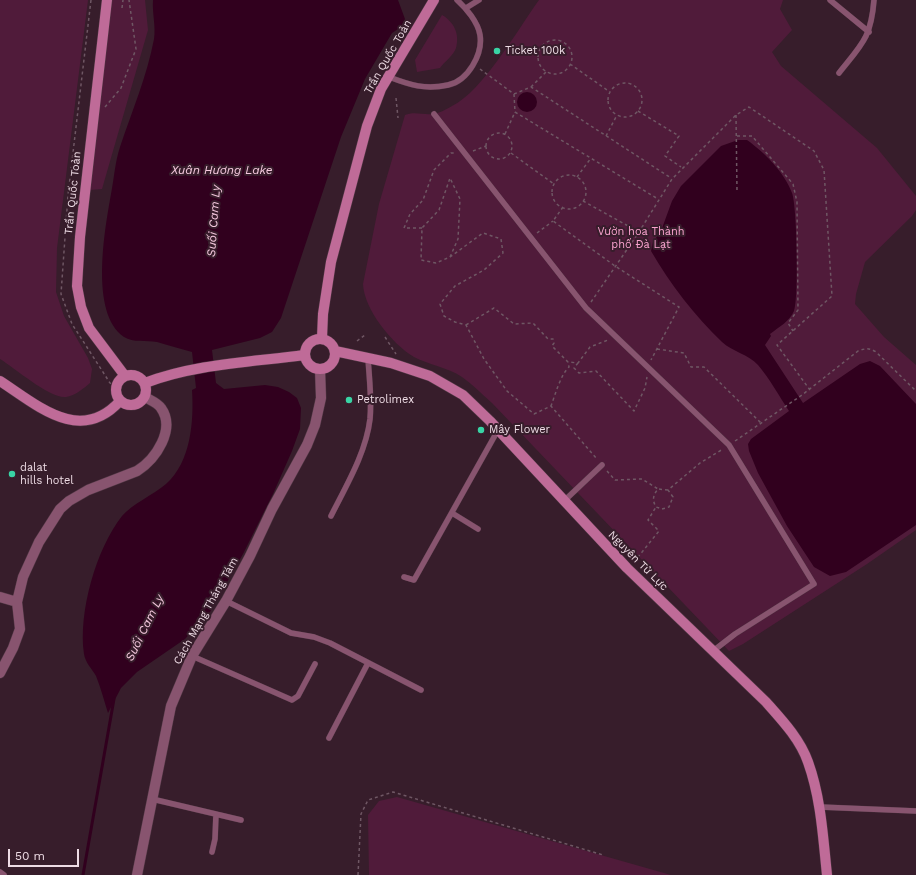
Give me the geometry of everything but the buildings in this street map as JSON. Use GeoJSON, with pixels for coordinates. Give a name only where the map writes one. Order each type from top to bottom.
{"type":"FeatureCollection","features":[{"type":"Feature","properties":{"kind":"main road","name":"Trần Quốc Toản"},"geometry":{"type":"LineString","coordinates":[[107,0],[80,237],[77,286],[81,307],[89,328],[125,376]]}},
{"type":"Feature","properties":{"kind":"main road","name":"Trần Quốc Toản"},"geometry":{"type":"LineString","coordinates":[[322,338],[323,314],[331,262],[367,126],[376,101],[389,76],[434,0]]}},
{"type":"Feature","properties":{"kind":"main road"},"geometry":{"type":"LineString","coordinates":[[322,338],[331,343],[335,351],[335,356],[331,364],[320,369],[308,364],[304,356],[304,351],[309,342],[322,338]]}},
{"type":"Feature","properties":{"kind":"main road","name":"Nguyên Tử Lực"},"geometry":{"type":"LineString","coordinates":[[335,351],[368,357],[430,376],[463,395],[498,430],[627,568],[713,650],[786,724],[808,762],[820,807],[827,875]]}},
{"type":"Feature","properties":{"kind":"main road"},"geometry":{"type":"LineString","coordinates":[[145,383],[186,371],[304,356]]}},
{"type":"Feature","properties":{"kind":"main road"},"geometry":{"type":"LineString","coordinates":[[125,376],[139,376],[145,383],[147,393],[145,397],[136,405],[127,405],[120,401],[117,397],[116,387],[125,376]]}},
{"type":"Feature","properties":{"kind":"main road"},"geometry":{"type":"LineString","coordinates":[[0,381],[54,416],[70,420],[95,418],[108,411],[120,401]]}},
{"type":"Feature","properties":{"kind":"street","name":"Cách Mạng Tháng Tám"},"geometry":{"type":"LineString","coordinates":[[137,875],[171,706],[192,656],[226,601],[250,556],[272,509],[307,445],[315,425],[321,398],[320,369]]}},
{"type":"Feature","properties":{"kind":"street"},"geometry":{"type":"LineString","coordinates":[[0,673],[13,648],[20,629],[17,602],[23,577],[39,542],[60,509],[76,496],[137,471],[152,459],[166,435],[167,425],[160,407],[145,397]]}},
{"type":"Feature","properties":{"kind":"street"},"geometry":{"type":"LineString","coordinates":[[0,598],[17,602]]}},
{"type":"Feature","properties":{"kind":"lane"},"geometry":{"type":"LineString","coordinates":[[389,76],[416,87],[450,85],[465,76],[474,65],[479,47],[480,34],[466,8],[456,0]]}},
{"type":"Feature","properties":{"kind":"lane"},"geometry":{"type":"LineString","coordinates":[[466,8],[479,0]]}},
{"type":"Feature","properties":{"kind":"lane"},"geometry":{"type":"LineString","coordinates":[[830,0],[870,32]]}},
{"type":"Feature","properties":{"kind":"lane"},"geometry":{"type":"LineString","coordinates":[[839,73],[863,44],[870,32],[874,0]]}},
{"type":"Feature","properties":{"kind":"lane"},"geometry":{"type":"LineString","coordinates":[[434,114],[586,308],[729,445],[814,584],[735,634],[713,650]]}},
{"type":"Feature","properties":{"kind":"lane"},"geometry":{"type":"LineString","coordinates":[[331,516],[360,454],[370,420],[368,357]]}},
{"type":"Feature","properties":{"kind":"lane"},"geometry":{"type":"LineString","coordinates":[[404,577],[414,580],[498,430]]}},
{"type":"Feature","properties":{"kind":"lane"},"geometry":{"type":"LineString","coordinates":[[564,501],[602,465]]}},
{"type":"Feature","properties":{"kind":"lane"},"geometry":{"type":"LineString","coordinates":[[452,513],[478,529]]}},
{"type":"Feature","properties":{"kind":"lane"},"geometry":{"type":"LineString","coordinates":[[226,601],[291,633],[314,637],[330,643],[421,690]]}},
{"type":"Feature","properties":{"kind":"lane"},"geometry":{"type":"LineString","coordinates":[[192,656],[292,700],[298,696],[315,664]]}},
{"type":"Feature","properties":{"kind":"lane"},"geometry":{"type":"LineString","coordinates":[[328,738],[368,663]]}},
{"type":"Feature","properties":{"kind":"lane"},"geometry":{"type":"LineString","coordinates":[[152,799],[241,820]]}},
{"type":"Feature","properties":{"kind":"lane"},"geometry":{"type":"LineString","coordinates":[[820,807],[916,810]]}},
{"type":"Feature","properties":{"kind":"lane"},"geometry":{"type":"LineString","coordinates":[[212,852],[215,838],[216,814]]}},
{"type":"Feature","properties":{"kind":"lane"},"geometry":{"type":"LineString","coordinates":[[0,872],[4,875]]}},
{"type":"Feature","properties":{"kind":"path"},"geometry":{"type":"LineString","coordinates":[[122,8],[123,0]]}},
{"type":"Feature","properties":{"kind":"path"},"geometry":{"type":"LineString","coordinates":[[104,108],[121,88],[136,49],[129,0]]}},
{"type":"Feature","properties":{"kind":"path"},"geometry":{"type":"LineString","coordinates":[[560,40],[569,47],[571,53],[570,64],[563,72],[557,74],[546,72],[539,64],[537,58],[540,47],[549,41],[560,40]]}},
{"type":"Feature","properties":{"kind":"path"},"geometry":{"type":"LineString","coordinates":[[570,64],[610,92]]}},
{"type":"Feature","properties":{"kind":"path"},"geometry":{"type":"LineString","coordinates":[[474,65],[514,94]]}},
{"type":"Feature","properties":{"kind":"path"},"geometry":{"type":"LineString","coordinates":[[514,94],[531,87],[546,72]]}},
{"type":"Feature","properties":{"kind":"path"},"geometry":{"type":"LineString","coordinates":[[629,84],[634,86],[641,94],[642,100],[638,111],[629,117],[618,115],[610,108],[610,92],[618,85],[629,84]]}},
{"type":"Feature","properties":{"kind":"path"},"geometry":{"type":"LineString","coordinates":[[531,87],[672,179]]}},
{"type":"Feature","properties":{"kind":"path"},"geometry":{"type":"LineString","coordinates":[[505,134],[515,112],[514,94]]}},
{"type":"Feature","properties":{"kind":"path"},"geometry":{"type":"LineString","coordinates":[[396,98],[398,118]]}},
{"type":"Feature","properties":{"kind":"path"},"geometry":{"type":"LineString","coordinates":[[586,308],[639,232],[658,199],[672,179],[736,115],[749,107],[814,151],[824,170],[832,296],[777,345],[810,390]]}},
{"type":"Feature","properties":{"kind":"path"},"geometry":{"type":"LineString","coordinates":[[638,111],[679,136],[665,156],[682,168]]}},
{"type":"Feature","properties":{"kind":"path"},"geometry":{"type":"LineString","coordinates":[[515,112],[658,199]]}},
{"type":"Feature","properties":{"kind":"path"},"geometry":{"type":"LineString","coordinates":[[606,136],[618,115]]}},
{"type":"Feature","properties":{"kind":"path"},"geometry":{"type":"LineString","coordinates":[[736,115],[737,191]]}},
{"type":"Feature","properties":{"kind":"path"},"geometry":{"type":"LineString","coordinates":[[500,133],[505,134],[513,144],[511,153],[504,158],[496,159],[489,154],[486,146],[487,142],[492,135],[500,133]]}},
{"type":"Feature","properties":{"kind":"path"},"geometry":{"type":"LineString","coordinates":[[737,136],[752,136],[793,184],[797,202],[799,248],[798,310],[788,323],[793,331]]}},
{"type":"Feature","properties":{"kind":"path"},"geometry":{"type":"LineString","coordinates":[[422,228],[404,228],[410,214],[423,200],[434,170],[451,153],[464,153],[486,146]]}},
{"type":"Feature","properties":{"kind":"path"},"geometry":{"type":"LineString","coordinates":[[511,153],[554,184]]}},
{"type":"Feature","properties":{"kind":"path"},"geometry":{"type":"LineString","coordinates":[[578,177],[590,158]]}},
{"type":"Feature","properties":{"kind":"path"},"geometry":{"type":"LineString","coordinates":[[567,175],[578,177],[585,185],[586,191],[583,201],[574,208],[563,207],[555,200],[553,195],[554,184],[557,180],[567,175]]}},
{"type":"Feature","properties":{"kind":"path"},"geometry":{"type":"LineString","coordinates":[[450,257],[458,239],[460,199],[450,178],[440,210],[422,228],[421,260],[436,263],[450,257],[483,233],[501,239],[503,253],[484,270],[455,286],[440,304],[444,316],[455,322],[466,325],[484,358],[506,391],[534,414],[551,406],[561,382],[563,372],[569,367],[568,362]]}},
{"type":"Feature","properties":{"kind":"path"},"geometry":{"type":"LineString","coordinates":[[583,201],[639,232]]}},
{"type":"Feature","properties":{"kind":"path"},"geometry":{"type":"LineString","coordinates":[[531,238],[553,221],[563,207]]}},
{"type":"Feature","properties":{"kind":"path"},"geometry":{"type":"LineString","coordinates":[[553,221],[615,266],[680,307],[648,366],[645,388],[634,411],[596,371],[579,373],[574,368],[590,347],[606,342],[613,334]]}},
{"type":"Feature","properties":{"kind":"path"},"geometry":{"type":"LineString","coordinates":[[466,325],[494,308],[514,324],[533,323],[548,339],[553,339],[554,343],[552,346],[568,362],[578,363]]}},
{"type":"Feature","properties":{"kind":"path"},"geometry":{"type":"LineString","coordinates":[[357,342],[365,335]]}},
{"type":"Feature","properties":{"kind":"path"},"geometry":{"type":"LineString","coordinates":[[385,337],[398,358]]}},
{"type":"Feature","properties":{"kind":"path"},"geometry":{"type":"LineString","coordinates":[[657,349],[684,352],[691,367],[704,367],[761,423]]}},
{"type":"Feature","properties":{"kind":"path"},"geometry":{"type":"LineString","coordinates":[[551,406],[616,480],[642,479],[658,489],[668,490],[700,464],[810,390],[858,351],[870,349],[876,352],[916,391]]}},
{"type":"Feature","properties":{"kind":"path"},"geometry":{"type":"LineString","coordinates":[[658,489],[654,494],[653,502],[656,507],[662,509],[669,507],[673,497],[668,490]]}},
{"type":"Feature","properties":{"kind":"path"},"geometry":{"type":"LineString","coordinates":[[627,568],[638,558],[659,531],[648,520],[656,507]]}},
{"type":"Feature","properties":{"kind":"path"},"geometry":{"type":"LineString","coordinates":[[358,875],[361,814],[368,800],[393,792],[603,855]]}},
{"type":"Feature","properties":{"kind":"green space"},"geometry":{"type":"Polygon","coordinates":[[[0,0],[88,0],[57,248],[56,292],[64,316],[88,358],[92,369],[90,383],[76,393],[66,397],[51,393],[42,388],[0,359],[0,0]]]}},
{"type":"Feature","properties":{"kind":"green space"},"geometry":{"type":"Polygon","coordinates":[[[107,0],[145,0],[148,30],[102,189],[90,190],[107,0]]]}},
{"type":"Feature","properties":{"kind":"green space","name":"Vườn hoa Thành phố Đà Lạt"},"geometry":{"type":"Polygon","coordinates":[[[539,0],[783,0],[780,9],[792,30],[772,52],[781,66],[877,148],[916,196],[916,210],[912,216],[865,262],[856,294],[855,304],[884,337],[916,365],[916,530],[867,564],[743,644],[729,651],[492,403],[462,377],[414,357],[397,344],[388,335],[374,315],[365,294],[363,284],[379,204],[405,115],[412,113],[437,113],[448,109],[464,98],[488,74],[539,0]]]}},
{"type":"Feature","properties":{"kind":"green space"},"geometry":{"type":"Polygon","coordinates":[[[442,15],[450,21],[455,29],[457,43],[455,51],[440,68],[417,72],[415,60],[442,15]]]}},
{"type":"Feature","properties":{"kind":"green space"},"geometry":{"type":"Polygon","coordinates":[[[397,797],[671,875],[369,875],[368,815],[379,801],[397,797]]]}},
{"type":"Feature","properties":{"kind":"water","name":"Xuân Hương Lake"},"geometry":{"type":"Polygon","coordinates":[[[153,0],[398,0],[405,19],[401,27],[392,33],[365,79],[341,137],[281,318],[272,332],[260,338],[212,350],[216,383],[224,389],[265,385],[278,387],[297,398],[301,408],[300,429],[292,451],[273,494],[243,554],[210,612],[185,639],[137,672],[121,688],[108,713],[96,676],[87,663],[84,654],[84,620],[91,582],[104,546],[122,516],[131,507],[166,484],[181,464],[186,453],[191,428],[192,390],[196,388],[192,352],[157,342],[135,341],[124,337],[113,325],[106,309],[103,290],[103,248],[118,153],[151,53],[154,39],[153,0]]]}},
{"type":"Feature","properties":{"kind":"water"},"geometry":{"type":"Polygon","coordinates":[[[527,92],[534,95],[537,102],[534,109],[527,112],[520,109],[517,102],[520,95],[527,92]]]}},
{"type":"Feature","properties":{"kind":"water"},"geometry":{"type":"Polygon","coordinates":[[[738,140],[747,140],[767,157],[789,185],[794,201],[797,272],[796,303],[790,318],[770,334],[771,336],[765,345],[803,403],[860,364],[870,361],[880,366],[916,404],[916,525],[846,572],[830,576],[814,567],[787,526],[758,473],[749,451],[748,444],[751,439],[789,411],[758,365],[750,358],[722,342],[693,310],[666,275],[651,251],[653,242],[661,231],[672,201],[681,186],[721,146],[738,140]]]}},
{"type":"Feature","properties":{"kind":"waterway","name":"Suối Cam Ly"},"geometry":{"type":"LineString","coordinates":[[83,875],[114,699]]}},
{"type":"Feature","properties":{"kind":"place","name":"Ticket 100k"},"geometry":{"type":"Point","coordinates":[497,51]}},
{"type":"Feature","properties":{"kind":"place","name":"Petrolimex"},"geometry":{"type":"Point","coordinates":[349,400]}},
{"type":"Feature","properties":{"kind":"place","name":"Mây Flower"},"geometry":{"type":"Point","coordinates":[481,430]}},
{"type":"Feature","properties":{"kind":"place","name":"dalat hills hotel"},"geometry":{"type":"Point","coordinates":[12,474]}}]}
